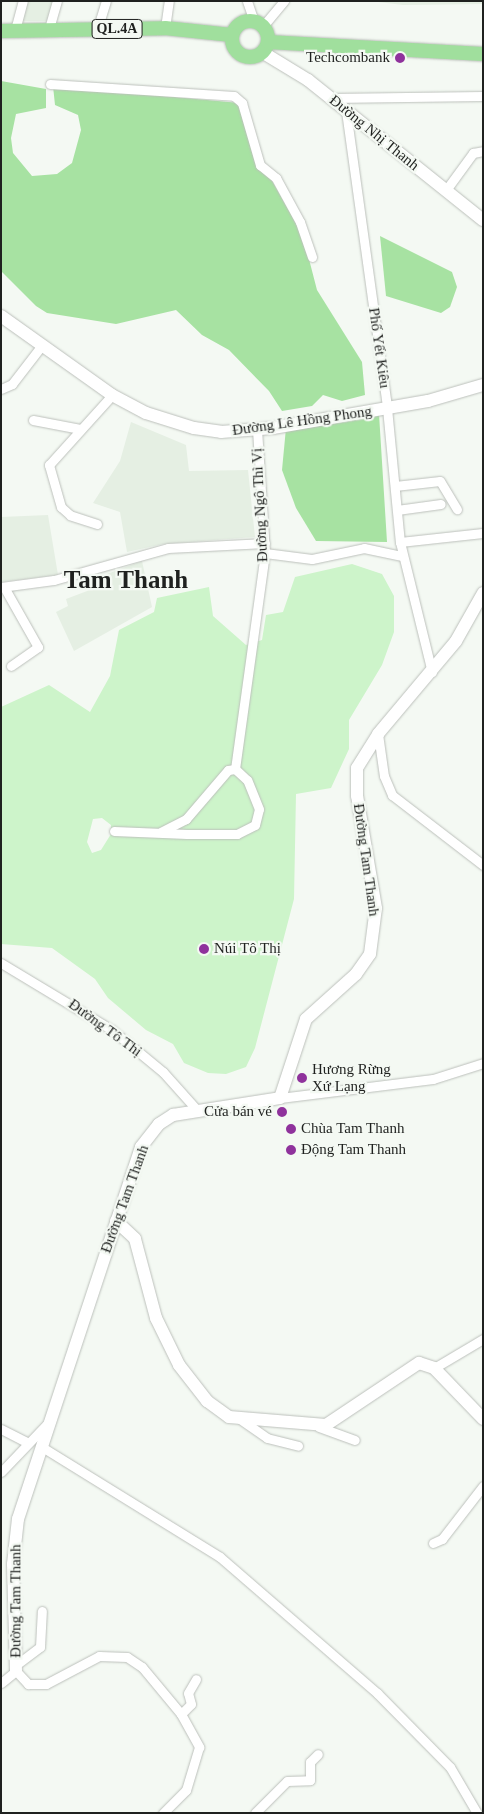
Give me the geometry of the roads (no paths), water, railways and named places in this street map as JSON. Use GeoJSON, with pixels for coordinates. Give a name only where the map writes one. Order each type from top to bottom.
{"type":"FeatureCollection","features":[{"type":"Feature","properties":{"kind":"main road"},"geometry":{"type":"LineString","coordinates":[[265,47],[258,23],[237,26],[232,35],[236,52],[245,56],[265,47],[483,54]]}},
{"type":"Feature","properties":{"kind":"main road","name":"QL.4A"},"geometry":{"type":"LineString","coordinates":[[8,31],[48,32],[165,28],[232,35]]}},
{"type":"Feature","properties":{"kind":"street"},"geometry":{"type":"LineString","coordinates":[[8,31],[23,1]]}},
{"type":"Feature","properties":{"kind":"street"},"geometry":{"type":"LineString","coordinates":[[48,32],[57,1]]}},
{"type":"Feature","properties":{"kind":"street"},"geometry":{"type":"LineString","coordinates":[[97,30],[106,1]]}},
{"type":"Feature","properties":{"kind":"street"},"geometry":{"type":"LineString","coordinates":[[165,28],[169,1]]}},
{"type":"Feature","properties":{"kind":"street"},"geometry":{"type":"LineString","coordinates":[[247,1],[258,23],[284,1]]}},
{"type":"Feature","properties":{"kind":"street","name":"Đường Nhị Thanh"},"geometry":{"type":"LineString","coordinates":[[265,47],[483,220]]}},
{"type":"Feature","properties":{"kind":"street"},"geometry":{"type":"LineString","coordinates":[[50,84],[234,96],[242,103],[260,165],[276,178],[300,222],[312,258]]}},
{"type":"Feature","properties":{"kind":"street"},"geometry":{"type":"LineString","coordinates":[[331,98],[483,96]]}},
{"type":"Feature","properties":{"kind":"street","name":"Phố Yết Kiêu"},"geometry":{"type":"LineString","coordinates":[[346,111],[387,408],[402,556],[432,672]]}},
{"type":"Feature","properties":{"kind":"street"},"geometry":{"type":"LineString","coordinates":[[446,190],[473,153],[483,151]]}},
{"type":"Feature","properties":{"kind":"street","name":"Đường Lê Hồng Phong"},"geometry":{"type":"LineString","coordinates":[[1,316],[112,395],[186,426],[221,432],[257,430],[387,408],[483,385]]}},
{"type":"Feature","properties":{"kind":"street"},"geometry":{"type":"LineString","coordinates":[[1,389],[12,384],[42,345]]}},
{"type":"Feature","properties":{"kind":"street"},"geometry":{"type":"LineString","coordinates":[[97,524],[70,515],[61,506],[50,472],[51,458],[112,395]]}},
{"type":"Feature","properties":{"kind":"street"},"geometry":{"type":"LineString","coordinates":[[32,420],[80,429]]}},
{"type":"Feature","properties":{"kind":"street","name":"Đường Ngô Thì Vị"},"geometry":{"type":"LineString","coordinates":[[235,769],[265,548],[257,430]]}},
{"type":"Feature","properties":{"kind":"street"},"geometry":{"type":"LineString","coordinates":[[395,486],[440,481],[458,510]]}},
{"type":"Feature","properties":{"kind":"street"},"geometry":{"type":"LineString","coordinates":[[397,510],[441,504]]}},
{"type":"Feature","properties":{"kind":"street"},"geometry":{"type":"LineString","coordinates":[[400,542],[483,533]]}},
{"type":"Feature","properties":{"kind":"street"},"geometry":{"type":"LineString","coordinates":[[11,666],[38,647],[3,587],[54,580],[168,548],[265,548],[312,559],[364,548],[402,556]]}},
{"type":"Feature","properties":{"kind":"street","name":"Đường Tam Thanh"},"geometry":{"type":"LineString","coordinates":[[16,1668],[17,1532],[49,1422],[116,1222],[148,1135],[165,1119],[197,1110],[280,1098],[306,1019],[356,974],[375,940],[376,908],[356,785],[357,768],[378,734],[432,672],[456,641],[483,593]]}},
{"type":"Feature","properties":{"kind":"street"},"geometry":{"type":"LineString","coordinates":[[378,734],[384,776],[392,795],[483,865]]}},
{"type":"Feature","properties":{"kind":"street"},"geometry":{"type":"LineString","coordinates":[[114,831],[237,834],[255,825],[259,809],[247,780],[235,769],[228,770],[186,819],[162,832]]}},
{"type":"Feature","properties":{"kind":"street","name":"Đường Tô Thị"},"geometry":{"type":"LineString","coordinates":[[1,963],[112,1030],[163,1072],[197,1110]]}},
{"type":"Feature","properties":{"kind":"street"},"geometry":{"type":"LineString","coordinates":[[280,1098],[432,1079],[483,1063]]}},
{"type":"Feature","properties":{"kind":"street"},"geometry":{"type":"LineString","coordinates":[[116,1222],[135,1239],[156,1318],[179,1365],[213,1406],[240,1419],[261,1435],[298,1446]]}},
{"type":"Feature","properties":{"kind":"street"},"geometry":{"type":"LineString","coordinates":[[434,1368],[483,1339]]}},
{"type":"Feature","properties":{"kind":"street"},"geometry":{"type":"LineString","coordinates":[[319,1427],[385,1390],[418,1363],[434,1368],[483,1420]]}},
{"type":"Feature","properties":{"kind":"street"},"geometry":{"type":"LineString","coordinates":[[240,1419],[319,1427],[355,1440]]}},
{"type":"Feature","properties":{"kind":"street"},"geometry":{"type":"LineString","coordinates":[[1,1472],[49,1422]]}},
{"type":"Feature","properties":{"kind":"street"},"geometry":{"type":"LineString","coordinates":[[1,1429],[28,1443]]}},
{"type":"Feature","properties":{"kind":"street"},"geometry":{"type":"LineString","coordinates":[[42,1447],[220,1557],[377,1693],[450,1767],[477,1813]]}},
{"type":"Feature","properties":{"kind":"street"},"geometry":{"type":"LineString","coordinates":[[433,1543],[442,1539],[483,1486]]}},
{"type":"Feature","properties":{"kind":"street"},"geometry":{"type":"LineString","coordinates":[[1,1683],[40,1647],[42,1611]]}},
{"type":"Feature","properties":{"kind":"street"},"geometry":{"type":"LineString","coordinates":[[16,1668],[28,1684],[41,1685],[88,1660],[127,1657],[147,1672],[181,1714],[196,1739],[199,1755],[186,1790],[163,1813]]}},
{"type":"Feature","properties":{"kind":"street"},"geometry":{"type":"LineString","coordinates":[[181,1714],[191,1704],[188,1693],[196,1679]]}},
{"type":"Feature","properties":{"kind":"street"},"geometry":{"type":"LineString","coordinates":[[255,1813],[287,1781],[310,1780],[310,1762],[318,1754]]}},
{"type":"Feature","properties":{"kind":"place","name":"Techcombank"},"geometry":{"type":"Point","coordinates":[400,58]}},
{"type":"Feature","properties":{"kind":"place","name":"Núi Tô Thị"},"geometry":{"type":"Point","coordinates":[204,949]}},
{"type":"Feature","properties":{"kind":"place","name":"Hương Rừng Xứ Lạng"},"geometry":{"type":"Point","coordinates":[302,1078]}},
{"type":"Feature","properties":{"kind":"place","name":"Cửa bán vé"},"geometry":{"type":"Point","coordinates":[282,1112]}},
{"type":"Feature","properties":{"kind":"place","name":"Chùa Tam Thanh"},"geometry":{"type":"Point","coordinates":[291,1129]}},
{"type":"Feature","properties":{"kind":"place","name":"Động Tam Thanh"},"geometry":{"type":"Point","coordinates":[291,1150]}},
{"type":"Feature","properties":{"kind":"district","name":"Tam Thanh"},"geometry":{"type":"Point","coordinates":[126,580]}}]}
